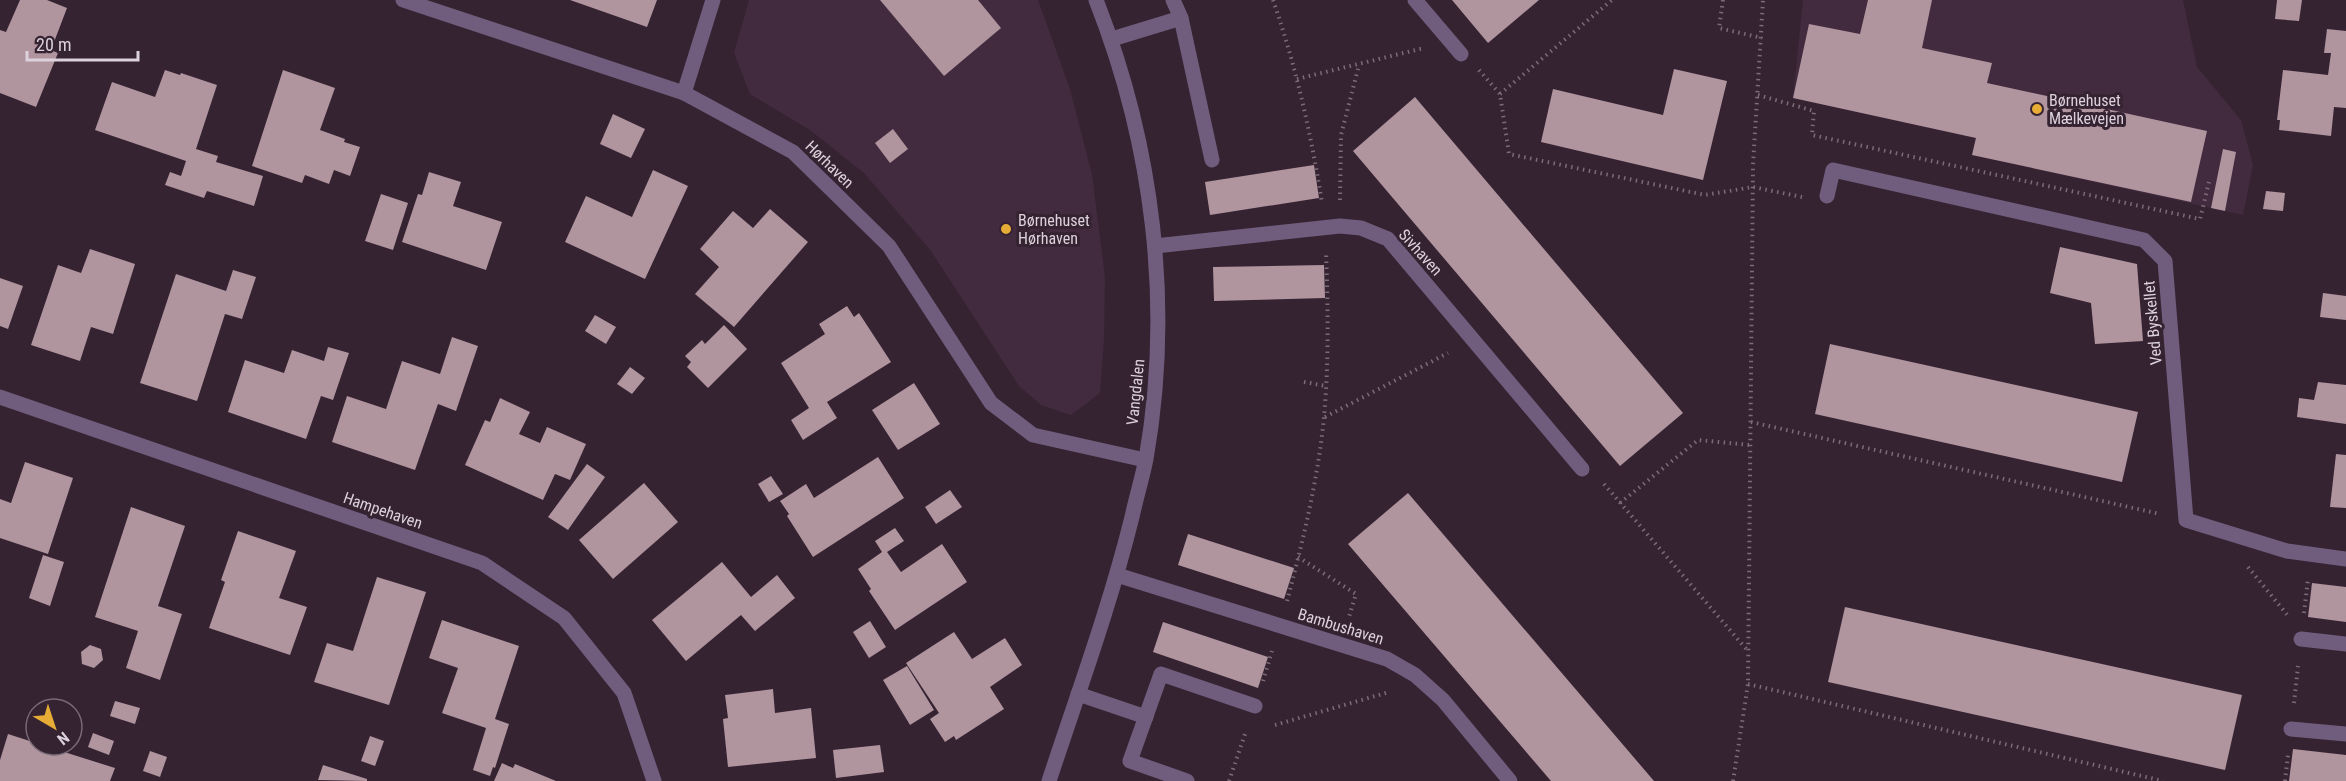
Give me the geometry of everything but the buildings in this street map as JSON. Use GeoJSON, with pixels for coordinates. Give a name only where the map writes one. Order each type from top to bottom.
{"type":"FeatureCollection","features":[{"type":"Feature","properties":{"kind":"street","name":"Hørhaven"},"geometry":{"type":"LineString","coordinates":[[403,0],[684,93],[793,152],[889,246],[991,403],[1033,435],[1145,460]]}},
{"type":"Feature","properties":{"kind":"street"},"geometry":{"type":"LineString","coordinates":[[684,93],[714,0]]}},
{"type":"Feature","properties":{"kind":"street","name":"Vangdalen"},"geometry":{"type":"LineString","coordinates":[[1049,781],[1117,575],[1145,460],[1158,333],[1155,246],[1142,150],[1112,39],[1096,0]]}},
{"type":"Feature","properties":{"kind":"street"},"geometry":{"type":"LineString","coordinates":[[1173,0],[1181,18],[1212,160]]}},
{"type":"Feature","properties":{"kind":"street"},"geometry":{"type":"LineString","coordinates":[[1415,0],[1461,54]]}},
{"type":"Feature","properties":{"kind":"street"},"geometry":{"type":"LineString","coordinates":[[1112,39],[1181,18]]}},
{"type":"Feature","properties":{"kind":"street","name":"Ved Byskellet"},"geometry":{"type":"LineString","coordinates":[[1827,196],[1833,170],[2144,240],[2165,261],[2186,520]]}},
{"type":"Feature","properties":{"kind":"street","name":"Sivhaven"},"geometry":{"type":"LineString","coordinates":[[1155,246],[1333,226],[1361,228],[1388,239],[1582,469]]}},
{"type":"Feature","properties":{"kind":"street","name":"Hampehaven"},"geometry":{"type":"LineString","coordinates":[[0,397],[482,563],[564,618],[618,685],[624,693],[654,781]]}},
{"type":"Feature","properties":{"kind":"street"},"geometry":{"type":"LineString","coordinates":[[2186,520],[2287,551],[2346,559]]}},
{"type":"Feature","properties":{"kind":"street","name":"Bambushaven"},"geometry":{"type":"LineString","coordinates":[[1117,575],[1387,659],[1415,675],[1443,700],[1510,781]]}},
{"type":"Feature","properties":{"kind":"street"},"geometry":{"type":"LineString","coordinates":[[2298,632],[2346,644]]}},
{"type":"Feature","properties":{"kind":"street"},"geometry":{"type":"LineString","coordinates":[[1187,781],[1130,761],[1161,674],[1255,706]]}},
{"type":"Feature","properties":{"kind":"street"},"geometry":{"type":"LineString","coordinates":[[1078,694],[1146,717]]}},
{"type":"Feature","properties":{"kind":"street"},"geometry":{"type":"LineString","coordinates":[[2291,729],[2346,734]]}},
{"type":"Feature","properties":{"kind":"path"},"geometry":{"type":"LineString","coordinates":[[1273,0],[1287,39],[1333,226]]}},
{"type":"Feature","properties":{"kind":"path"},"geometry":{"type":"LineString","coordinates":[[1500,94],[1612,0]]}},
{"type":"Feature","properties":{"kind":"path"},"geometry":{"type":"LineString","coordinates":[[1724,0],[1719,28],[1761,38]]}},
{"type":"Feature","properties":{"kind":"path"},"geometry":{"type":"LineString","coordinates":[[1733,781],[1748,684],[1753,187],[1763,0]]}},
{"type":"Feature","properties":{"kind":"path"},"geometry":{"type":"LineString","coordinates":[[1297,79],[1421,50],[1443,32]]}},
{"type":"Feature","properties":{"kind":"path"},"geometry":{"type":"LineString","coordinates":[[1461,54],[1472,61],[1500,94],[1509,154],[1705,195],[1753,187],[1816,200],[1827,196]]}},
{"type":"Feature","properties":{"kind":"path"},"geometry":{"type":"LineString","coordinates":[[1229,781],[1281,626],[1298,557],[1324,418],[1333,226],[1341,135],[1359,65]]}},
{"type":"Feature","properties":{"kind":"path"},"geometry":{"type":"LineString","coordinates":[[1758,95],[1814,111],[1812,135],[2200,219],[2209,182]]}},
{"type":"Feature","properties":{"kind":"path"},"geometry":{"type":"LineString","coordinates":[[1324,418],[1473,340]]}},
{"type":"Feature","properties":{"kind":"path"},"geometry":{"type":"LineString","coordinates":[[1304,382],[1326,386]]}},
{"type":"Feature","properties":{"kind":"path"},"geometry":{"type":"LineString","coordinates":[[1751,422],[2186,520]]}},
{"type":"Feature","properties":{"kind":"path"},"geometry":{"type":"LineString","coordinates":[[1620,503],[1698,440],[1750,445]]}},
{"type":"Feature","properties":{"kind":"path"},"geometry":{"type":"LineString","coordinates":[[1582,469],[1600,478],[1749,652]]}},
{"type":"Feature","properties":{"kind":"path"},"geometry":{"type":"LineString","coordinates":[[1298,557],[1356,594],[1340,644]]}},
{"type":"Feature","properties":{"kind":"path"},"geometry":{"type":"LineString","coordinates":[[2245,564],[2298,632]]}},
{"type":"Feature","properties":{"kind":"path"},"geometry":{"type":"LineString","coordinates":[[1268,727],[1423,682]]}},
{"type":"Feature","properties":{"kind":"path"},"geometry":{"type":"LineString","coordinates":[[1748,684],[2163,781]]}},
{"type":"Feature","properties":{"kind":"path"},"geometry":{"type":"LineString","coordinates":[[1245,733],[1257,730]]}},
{"type":"Feature","properties":{"kind":"shaded area","name":"Børnehuset Hørhaven"},"geometry":{"type":"Polygon","coordinates":[[[749,0],[1038,0],[1070,89],[1092,175],[1105,277],[1100,393],[1071,415],[1041,405],[1019,386],[931,251],[864,173],[810,130],[750,94],[734,53],[749,0]]]}},
{"type":"Feature","properties":{"kind":"shaded area","name":"Børnehuset Mælkevejen"},"geometry":{"type":"Polygon","coordinates":[[[1803,0],[2183,0],[2197,67],[2241,120],[2253,165],[2243,215],[1972,155],[1975,138],[1793,98],[1803,0]]]}},
{"type":"Feature","properties":{"kind":"place","name":"Børnehuset Mælkevejen"},"geometry":{"type":"Point","coordinates":[2037,109]}},
{"type":"Feature","properties":{"kind":"place","name":"Børnehuset Hørhaven"},"geometry":{"type":"Point","coordinates":[1006,229]}}]}
